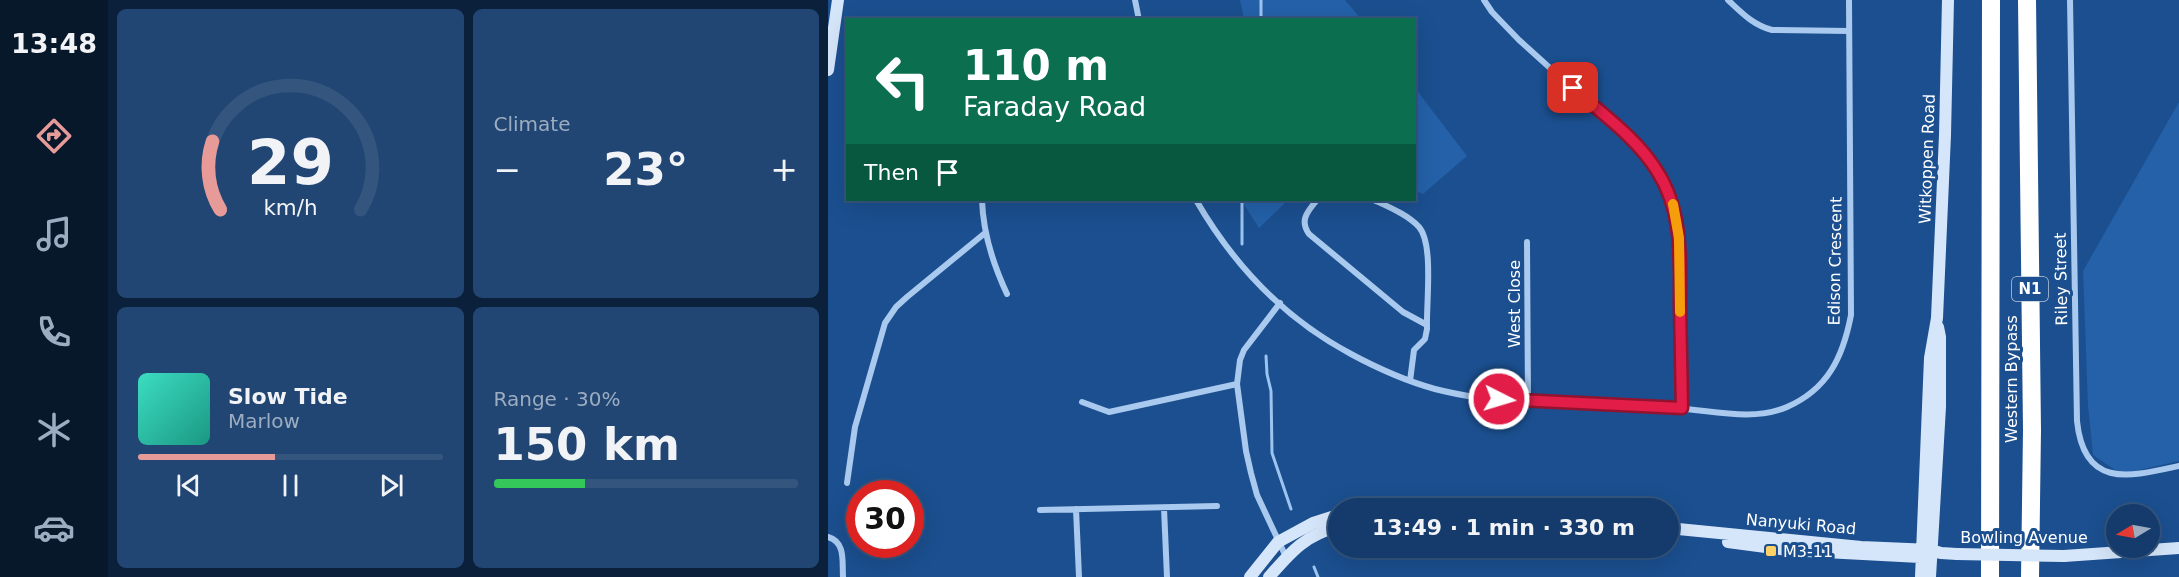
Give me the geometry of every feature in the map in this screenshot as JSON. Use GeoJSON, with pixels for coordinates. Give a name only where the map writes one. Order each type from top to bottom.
{"type":"FeatureCollection","features":[{"type":"Feature","properties":{"kind":"highway","name":"Western Bypass"},"geometry":{"type":"LineString","coordinates":[[1990,577],[1991,0]]}},
{"type":"Feature","properties":{"kind":"highway","name":"Western Bypass"},"geometry":{"type":"LineString","coordinates":[[2027,0],[2032,430],[2030,577]]}},
{"type":"Feature","properties":{"kind":"main road"},"geometry":{"type":"LineString","coordinates":[[828,70],[838,0]]}},
{"type":"Feature","properties":{"kind":"main road","name":"Witkoppen Road"},"geometry":{"type":"LineString","coordinates":[[1930,577],[1929,358],[1937,318],[1948,0]]}},
{"type":"Feature","properties":{"kind":"main road"},"geometry":{"type":"LineString","coordinates":[[1250,577],[1278,542],[1313,523],[1328,518]]}},
{"type":"Feature","properties":{"kind":"main road","name":"Nanyuki Road"},"geometry":{"type":"LineString","coordinates":[[1679,529],[1929,553]]}},
{"type":"Feature","properties":{"kind":"main road"},"geometry":{"type":"LineString","coordinates":[[1269,577],[1286,557],[1308,538],[1328,531]]}},
{"type":"Feature","properties":{"kind":"main road","name":"Nanyuki Road"},"geometry":{"type":"LineString","coordinates":[[1679,537],[1786,550],[1929,553]]}},
{"type":"Feature","properties":{"kind":"main road","name":"Bowling Avenue"},"geometry":{"type":"LineString","coordinates":[[1929,553],[2064,556],[2179,548]]}},
{"type":"Feature","properties":{"kind":"main road","name":"Witkoppen Road"},"geometry":{"type":"LineString","coordinates":[[1921,577],[1929,553]]}},
{"type":"Feature","properties":{"kind":"street"},"geometry":{"type":"LineString","coordinates":[[1135,0],[1139,18]]}},
{"type":"Feature","properties":{"kind":"street"},"geometry":{"type":"LineString","coordinates":[[1484,0],[1492,12],[1519,40],[1638,147],[1657,169],[1667,187],[1677,221],[1679,238],[1682,408]]}},
{"type":"Feature","properties":{"kind":"street"},"geometry":{"type":"LineString","coordinates":[[1728,0],[1750,20],[1772,30],[1849,31]]}},
{"type":"Feature","properties":{"kind":"street","name":"Edison Crescent"},"geometry":{"type":"LineString","coordinates":[[1197,201],[1228,250],[1254,280],[1280,303],[1324,337],[1351,354],[1410,381],[1475,397],[1528,402],[1682,408],[1756,414],[1774,411],[1802,399],[1817,388],[1837,362],[1848,332],[1851,315],[1849,0]]}},
{"type":"Feature","properties":{"kind":"street","name":"Riley Street"},"geometry":{"type":"LineString","coordinates":[[2070,0],[2077,421],[2080,440],[2083,450],[2093,463],[2118,475],[2136,475],[2179,466]]}},
{"type":"Feature","properties":{"kind":"street"},"geometry":{"type":"LineString","coordinates":[[982,201],[985,233],[997,272],[1007,294]]}},
{"type":"Feature","properties":{"kind":"street"},"geometry":{"type":"LineString","coordinates":[[1316,201],[1304,218],[1305,229],[1309,234],[1403,312],[1427,325]]}},
{"type":"Feature","properties":{"kind":"street"},"geometry":{"type":"LineString","coordinates":[[1376,201],[1411,220],[1424,234],[1428,254],[1427,325],[1425,339],[1416,346],[1412,357],[1410,381]]}},
{"type":"Feature","properties":{"kind":"street"},"geometry":{"type":"LineString","coordinates":[[847,480],[855,428],[885,323],[907,297],[985,233]]}},
{"type":"Feature","properties":{"kind":"street","name":"West Close"},"geometry":{"type":"LineString","coordinates":[[1527,242],[1528,402]]}},
{"type":"Feature","properties":{"kind":"street"},"geometry":{"type":"LineString","coordinates":[[1280,303],[1244,350],[1240,360],[1237,384],[1246,452],[1257,495],[1286,557]]}},
{"type":"Feature","properties":{"kind":"street"},"geometry":{"type":"LineString","coordinates":[[1082,402],[1109,412],[1237,384]]}},
{"type":"Feature","properties":{"kind":"street"},"geometry":{"type":"LineString","coordinates":[[1040,510],[1217,506]]}},
{"type":"Feature","properties":{"kind":"street"},"geometry":{"type":"LineString","coordinates":[[1164,508],[1167,577]]}},
{"type":"Feature","properties":{"kind":"street"},"geometry":{"type":"LineString","coordinates":[[1076,509],[1079,577]]}},
{"type":"Feature","properties":{"kind":"street"},"geometry":{"type":"LineString","coordinates":[[828,537],[837,541],[841,546],[843,577]]}},
{"type":"Feature","properties":{"kind":"shaded area"},"geometry":{"type":"Polygon","coordinates":[[[1240,0],[1345,0],[1360,18],[1244,18],[1240,0]]]}},
{"type":"Feature","properties":{"kind":"shaded area"},"geometry":{"type":"Polygon","coordinates":[[[1416,89],[1467,156],[1423,194],[1416,190],[1416,89]]]}},
{"type":"Feature","properties":{"kind":"shaded area"},"geometry":{"type":"Polygon","coordinates":[[[2179,102],[2179,461],[2121,474],[2093,455],[2088,406],[2083,271],[2179,102]]]}},
{"type":"Feature","properties":{"kind":"shaded area"},"geometry":{"type":"Polygon","coordinates":[[[1242,201],[1287,201],[1259,228],[1242,201]]]}},
{"type":"Feature","properties":{"kind":"waterway"},"geometry":{"type":"LineString","coordinates":[[1261,0],[1261,18]]}},
{"type":"Feature","properties":{"kind":"waterway"},"geometry":{"type":"LineString","coordinates":[[1242,201],[1242,244]]}},
{"type":"Feature","properties":{"kind":"waterway"},"geometry":{"type":"LineString","coordinates":[[1266,356],[1271,391],[1272,453],[1291,509]]}},
{"type":"Feature","properties":{"kind":"waterway"},"geometry":{"type":"LineString","coordinates":[[1314,567],[1318,577]]}},
{"type":"Feature","properties":{"kind":"slow traffic"},"geometry":{"type":"LineString","coordinates":[[1673,204],[1679,238],[1680,312]]}},
{"type":"Feature","properties":{"kind":"place","name":"M3-11"},"geometry":{"type":"Point","coordinates":[1771,551]}},
{"type":"Feature","properties":{"kind":"route"},"geometry":{"type":"LineString","coordinates":[[1499,399],[1682,408],[1679,238],[1674,207],[1667,187],[1657,169],[1644,153],[1573,88]]}}]}
